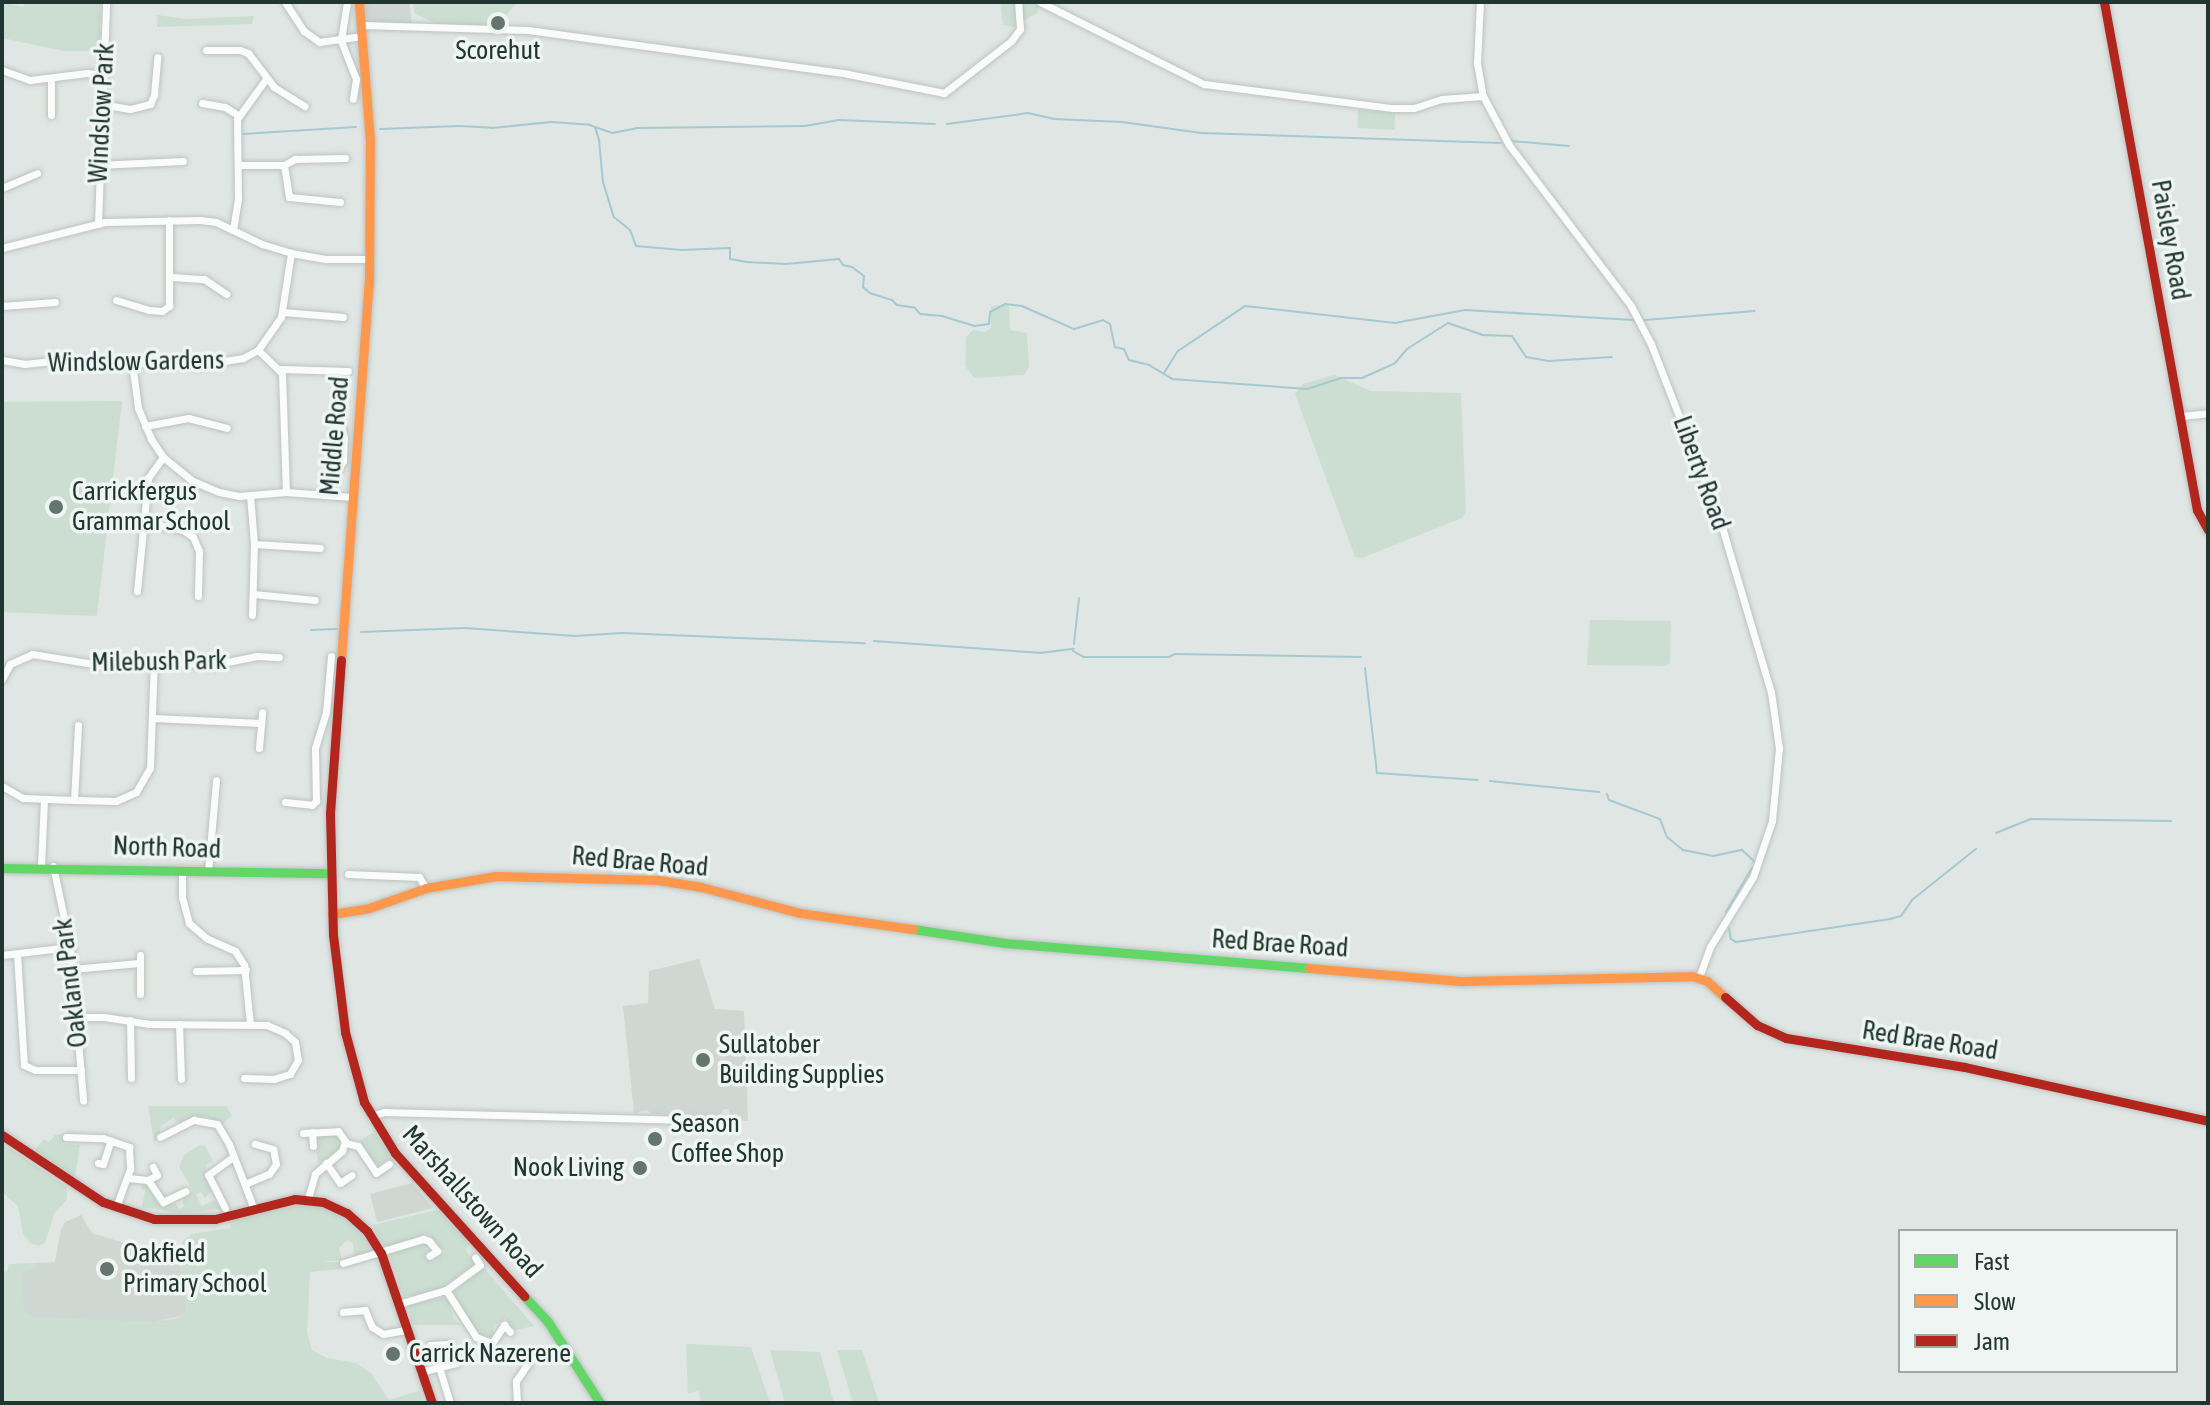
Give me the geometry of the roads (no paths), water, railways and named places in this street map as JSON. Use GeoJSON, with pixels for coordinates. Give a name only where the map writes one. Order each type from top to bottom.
{"type":"FeatureCollection","features":[{"type":"Feature","properties":{"kind":"street","name":"Windslow Park"},"geometry":{"type":"LineString","coordinates":[[98,224],[97,165],[106,2]]}},
{"type":"Feature","properties":{"kind":"street"},"geometry":{"type":"LineString","coordinates":[[285,2],[311,38],[323,44],[363,36]]}},
{"type":"Feature","properties":{"kind":"street"},"geometry":{"type":"LineString","coordinates":[[347,2],[341,41],[357,82],[353,99]]}},
{"type":"Feature","properties":{"kind":"street","name":"Middle Road"},"geometry":{"type":"LineString","coordinates":[[330,873],[334,749],[370,259],[370,140],[359,2]]}},
{"type":"Feature","properties":{"kind":"street"},"geometry":{"type":"LineString","coordinates":[[362,25],[528,30],[848,74],[944,93],[1011,41],[1020,29],[1018,2]]}},
{"type":"Feature","properties":{"kind":"street"},"geometry":{"type":"LineString","coordinates":[[1040,2],[1204,84],[1392,108],[1414,108],[1442,99],[1483,96]]}},
{"type":"Feature","properties":{"kind":"street","name":"Liberty Road"},"geometry":{"type":"LineString","coordinates":[[1480,2],[1477,63],[1483,96],[1509,145],[1631,306],[1651,344],[1722,527],[1765,668],[1779,748],[1772,821],[1753,877],[1710,947],[1699,977]]}},
{"type":"Feature","properties":{"kind":"street","name":"Paisley Road"},"geometry":{"type":"LineString","coordinates":[[2104,2],[2197,510],[2208,530]]}},
{"type":"Feature","properties":{"kind":"street"},"geometry":{"type":"LineString","coordinates":[[206,50],[246,52],[266,79],[284,95],[304,106]]}},
{"type":"Feature","properties":{"kind":"street"},"geometry":{"type":"LineString","coordinates":[[101,104],[134,109],[150,104],[154,95],[157,57]]}},
{"type":"Feature","properties":{"kind":"street"},"geometry":{"type":"LineString","coordinates":[[2,71],[22,80],[87,73],[104,75]]}},
{"type":"Feature","properties":{"kind":"street"},"geometry":{"type":"LineString","coordinates":[[51,78],[51,115]]}},
{"type":"Feature","properties":{"kind":"street"},"geometry":{"type":"LineString","coordinates":[[233,230],[238,210],[238,115],[266,79]]}},
{"type":"Feature","properties":{"kind":"street"},"geometry":{"type":"LineString","coordinates":[[202,103],[225,107],[238,115]]}},
{"type":"Feature","properties":{"kind":"street"},"geometry":{"type":"LineString","coordinates":[[238,165],[284,165],[295,159],[345,158]]}},
{"type":"Feature","properties":{"kind":"street"},"geometry":{"type":"LineString","coordinates":[[97,165],[183,161]]}},
{"type":"Feature","properties":{"kind":"street"},"geometry":{"type":"LineString","coordinates":[[284,165],[289,197],[340,202]]}},
{"type":"Feature","properties":{"kind":"street"},"geometry":{"type":"LineString","coordinates":[[2,188],[37,173]]}},
{"type":"Feature","properties":{"kind":"street"},"geometry":{"type":"LineString","coordinates":[[116,300],[134,307],[164,310],[170,302],[169,220]]}},
{"type":"Feature","properties":{"kind":"street"},"geometry":{"type":"LineString","coordinates":[[2,248],[98,224],[208,220],[291,253],[326,259],[370,259]]}},
{"type":"Feature","properties":{"kind":"street","name":"Windslow Gardens"},"geometry":{"type":"LineString","coordinates":[[2,360],[24,364],[62,360],[219,364],[258,350],[283,312],[291,253]]}},
{"type":"Feature","properties":{"kind":"street"},"geometry":{"type":"LineString","coordinates":[[172,277],[204,279],[226,294]]}},
{"type":"Feature","properties":{"kind":"street"},"geometry":{"type":"LineString","coordinates":[[2,306],[55,302]]}},
{"type":"Feature","properties":{"kind":"street"},"geometry":{"type":"LineString","coordinates":[[283,312],[343,317]]}},
{"type":"Feature","properties":{"kind":"street"},"geometry":{"type":"LineString","coordinates":[[258,350],[281,369],[312,367],[348,371]]}},
{"type":"Feature","properties":{"kind":"street"},"geometry":{"type":"LineString","coordinates":[[132,363],[138,408],[163,457],[206,487],[229,495],[286,492],[352,497]]}},
{"type":"Feature","properties":{"kind":"street"},"geometry":{"type":"LineString","coordinates":[[281,369],[286,492]]}},
{"type":"Feature","properties":{"kind":"street"},"geometry":{"type":"LineString","coordinates":[[2181,416],[2208,413]]}},
{"type":"Feature","properties":{"kind":"street"},"geometry":{"type":"LineString","coordinates":[[145,426],[188,418],[227,428]]}},
{"type":"Feature","properties":{"kind":"street"},"geometry":{"type":"LineString","coordinates":[[324,495],[343,461],[344,438],[339,418]]}},
{"type":"Feature","properties":{"kind":"street"},"geometry":{"type":"LineString","coordinates":[[137,591],[148,478],[163,457]]}},
{"type":"Feature","properties":{"kind":"street"},"geometry":{"type":"LineString","coordinates":[[250,495],[254,544],[252,615]]}},
{"type":"Feature","properties":{"kind":"street"},"geometry":{"type":"LineString","coordinates":[[145,522],[183,530],[193,537],[199,555],[198,596]]}},
{"type":"Feature","properties":{"kind":"street"},"geometry":{"type":"LineString","coordinates":[[254,544],[320,548]]}},
{"type":"Feature","properties":{"kind":"street"},"geometry":{"type":"LineString","coordinates":[[253,594],[315,600]]}},
{"type":"Feature","properties":{"kind":"street","name":"Milebush Park"},"geometry":{"type":"LineString","coordinates":[[2,679],[10,664],[32,654],[112,667],[154,660],[212,665],[257,656],[279,657]]}},
{"type":"Feature","properties":{"kind":"street"},"geometry":{"type":"LineString","coordinates":[[285,802],[316,803],[318,778],[315,748],[326,712],[331,656]]}},
{"type":"Feature","properties":{"kind":"street"},"geometry":{"type":"LineString","coordinates":[[2,786],[17,796],[74,800],[120,800],[139,788],[150,768],[154,660]]}},
{"type":"Feature","properties":{"kind":"street"},"geometry":{"type":"LineString","coordinates":[[259,748],[262,712]]}},
{"type":"Feature","properties":{"kind":"street"},"geometry":{"type":"LineString","coordinates":[[152,718],[261,723]]}},
{"type":"Feature","properties":{"kind":"street"},"geometry":{"type":"LineString","coordinates":[[74,800],[78,725]]}},
{"type":"Feature","properties":{"kind":"street"},"geometry":{"type":"LineString","coordinates":[[315,748],[334,749]]}},
{"type":"Feature","properties":{"kind":"street"},"geometry":{"type":"LineString","coordinates":[[208,872],[216,780]]}},
{"type":"Feature","properties":{"kind":"street"},"geometry":{"type":"LineString","coordinates":[[41,866],[44,799]]}},
{"type":"Feature","properties":{"kind":"street","name":"North Road"},"geometry":{"type":"LineString","coordinates":[[2,868],[53,866],[330,873]]}},
{"type":"Feature","properties":{"kind":"street","name":"Oakland Park"},"geometry":{"type":"LineString","coordinates":[[53,866],[70,947],[83,1100]]}},
{"type":"Feature","properties":{"kind":"street"},"geometry":{"type":"LineString","coordinates":[[182,871],[184,910],[189,923],[206,938],[235,951],[246,970],[250,1024]]}},
{"type":"Feature","properties":{"kind":"street","name":"Marshallstown Road"},"geometry":{"type":"LineString","coordinates":[[330,873],[347,1043],[355,1077],[371,1116],[415,1178],[548,1322],[600,1403]]}},
{"type":"Feature","properties":{"kind":"street"},"geometry":{"type":"LineString","coordinates":[[348,874],[419,877],[426,888]]}},
{"type":"Feature","properties":{"kind":"street","name":"Red Brae Road"},"geometry":{"type":"LineString","coordinates":[[332,914],[369,908],[426,888],[496,876],[658,880],[701,887],[800,913],[1005,943],[1462,981],[1549,981],[1661,975],[1699,977],[1757,1025],[1786,1038],[1965,1067],[2208,1121]]}},
{"type":"Feature","properties":{"kind":"street"},"geometry":{"type":"LineString","coordinates":[[2,955],[70,947]]}},
{"type":"Feature","properties":{"kind":"street"},"geometry":{"type":"LineString","coordinates":[[17,954],[24,1065],[35,1070],[81,1070]]}},
{"type":"Feature","properties":{"kind":"street"},"geometry":{"type":"LineString","coordinates":[[72,969],[140,959],[140,994]]}},
{"type":"Feature","properties":{"kind":"street"},"geometry":{"type":"LineString","coordinates":[[196,971],[246,970]]}},
{"type":"Feature","properties":{"kind":"street"},"geometry":{"type":"LineString","coordinates":[[76,1017],[179,1024],[250,1024],[273,1027],[290,1037],[297,1048],[298,1060],[294,1070],[284,1077],[244,1078]]}},
{"type":"Feature","properties":{"kind":"street"},"geometry":{"type":"LineString","coordinates":[[130,1020],[131,1078]]}},
{"type":"Feature","properties":{"kind":"street"},"geometry":{"type":"LineString","coordinates":[[179,1024],[181,1079]]}},
{"type":"Feature","properties":{"kind":"street"},"geometry":{"type":"LineString","coordinates":[[371,1116],[384,1112],[726,1121]]}},
{"type":"Feature","properties":{"kind":"street"},"geometry":{"type":"LineString","coordinates":[[160,1137],[190,1121],[209,1120],[220,1127],[254,1209]]}},
{"type":"Feature","properties":{"kind":"street"},"geometry":{"type":"LineString","coordinates":[[313,1146],[307,1132],[338,1131],[345,1143],[358,1146],[376,1173],[389,1164]]}},
{"type":"Feature","properties":{"kind":"street"},"geometry":{"type":"LineString","coordinates":[[2,1135],[84,1190],[116,1207],[154,1219],[215,1219],[287,1200],[308,1199],[329,1204],[349,1214],[367,1231],[381,1253],[432,1403]]}},
{"type":"Feature","properties":{"kind":"street"},"geometry":{"type":"LineString","coordinates":[[66,1137],[111,1140],[126,1144],[131,1150],[128,1178],[116,1207]]}},
{"type":"Feature","properties":{"kind":"street"},"geometry":{"type":"LineString","coordinates":[[103,1164],[111,1140]]}},
{"type":"Feature","properties":{"kind":"street"},"geometry":{"type":"LineString","coordinates":[[308,1199],[312,1179],[342,1151],[345,1143]]}},
{"type":"Feature","properties":{"kind":"street"},"geometry":{"type":"LineString","coordinates":[[245,1184],[274,1170],[277,1160],[272,1148],[255,1144]]}},
{"type":"Feature","properties":{"kind":"street"},"geometry":{"type":"LineString","coordinates":[[225,1208],[209,1174],[233,1157]]}},
{"type":"Feature","properties":{"kind":"street"},"geometry":{"type":"LineString","coordinates":[[326,1163],[340,1183],[352,1175]]}},
{"type":"Feature","properties":{"kind":"street"},"geometry":{"type":"LineString","coordinates":[[128,1178],[148,1180],[157,1175],[153,1167]]}},
{"type":"Feature","properties":{"kind":"street"},"geometry":{"type":"LineString","coordinates":[[148,1180],[161,1201],[176,1198],[186,1191]]}},
{"type":"Feature","properties":{"kind":"street"},"geometry":{"type":"LineString","coordinates":[[206,1201],[217,1194]]}},
{"type":"Feature","properties":{"kind":"street"},"geometry":{"type":"LineString","coordinates":[[176,1198],[181,1207]]}},
{"type":"Feature","properties":{"kind":"street"},"geometry":{"type":"LineString","coordinates":[[343,1263],[425,1239],[437,1251],[429,1256]]}},
{"type":"Feature","properties":{"kind":"street"},"geometry":{"type":"LineString","coordinates":[[398,1304],[446,1290],[480,1265],[475,1257]]}},
{"type":"Feature","properties":{"kind":"street"},"geometry":{"type":"LineString","coordinates":[[446,1290],[476,1337],[493,1343],[504,1325],[510,1332]]}},
{"type":"Feature","properties":{"kind":"street"},"geometry":{"type":"LineString","coordinates":[[343,1312],[365,1310],[372,1327],[383,1334],[406,1330]]}},
{"type":"Feature","properties":{"kind":"street"},"geometry":{"type":"LineString","coordinates":[[419,1372],[456,1363],[447,1343],[430,1345]]}},
{"type":"Feature","properties":{"kind":"street"},"geometry":{"type":"LineString","coordinates":[[517,1403],[515,1385],[528,1363]]}},
{"type":"Feature","properties":{"kind":"street"},"geometry":{"type":"LineString","coordinates":[[439,1367],[450,1403]]}},
{"type":"Feature","properties":{"kind":"waterway"},"geometry":{"type":"LineString","coordinates":[[947,124],[1028,113],[1054,119],[1122,122],[1201,133],[1501,143]]}},
{"type":"Feature","properties":{"kind":"waterway"},"geometry":{"type":"LineString","coordinates":[[595,127],[612,133],[637,128],[805,126],[838,120],[935,124]]}},
{"type":"Feature","properties":{"kind":"waterway"},"geometry":{"type":"LineString","coordinates":[[380,129],[492,128],[551,122],[590,125],[595,127],[599,140],[603,182],[614,217],[630,230],[636,246],[682,250],[730,248],[730,259],[747,262],[786,264],[839,259],[843,265],[852,267],[864,276],[863,287],[870,293],[892,300],[897,305],[915,308],[920,314],[942,316],[974,326],[989,324],[990,312],[1005,304],[1022,306],[1074,329],[1103,320],[1110,324],[1115,347],[1124,349],[1129,360],[1149,365],[1172,379],[1307,389],[1340,378],[1362,378],[1395,363],[1407,349],[1448,323],[1482,335],[1512,336],[1526,357],[1549,361],[1612,357]]}},
{"type":"Feature","properties":{"kind":"waterway"},"geometry":{"type":"LineString","coordinates":[[243,134],[356,127]]}},
{"type":"Feature","properties":{"kind":"waterway"},"geometry":{"type":"LineString","coordinates":[[1512,141],[1569,146]]}},
{"type":"Feature","properties":{"kind":"waterway"},"geometry":{"type":"LineString","coordinates":[[1164,373],[1178,351],[1245,306],[1395,323],[1465,310],[1634,320]]}},
{"type":"Feature","properties":{"kind":"waterway"},"geometry":{"type":"LineString","coordinates":[[1645,320],[1755,311]]}},
{"type":"Feature","properties":{"kind":"waterway"},"geometry":{"type":"LineString","coordinates":[[1074,644],[1079,598]]}},
{"type":"Feature","properties":{"kind":"waterway"},"geometry":{"type":"LineString","coordinates":[[361,632],[465,628],[575,636],[622,633],[865,643]]}},
{"type":"Feature","properties":{"kind":"waterway"},"geometry":{"type":"LineString","coordinates":[[311,630],[337,629]]}},
{"type":"Feature","properties":{"kind":"waterway"},"geometry":{"type":"LineString","coordinates":[[874,641],[1040,653],[1074,649]]}},
{"type":"Feature","properties":{"kind":"waterway"},"geometry":{"type":"LineString","coordinates":[[1073,651],[1084,657],[1169,657],[1175,654],[1361,657]]}},
{"type":"Feature","properties":{"kind":"waterway"},"geometry":{"type":"LineString","coordinates":[[1365,668],[1377,773],[1478,780]]}},
{"type":"Feature","properties":{"kind":"waterway"},"geometry":{"type":"LineString","coordinates":[[1490,781],[1599,792]]}},
{"type":"Feature","properties":{"kind":"waterway"},"geometry":{"type":"LineString","coordinates":[[1607,794],[1609,800],[1660,819],[1667,837],[1683,850],[1713,856],[1742,850],[1755,862]]}},
{"type":"Feature","properties":{"kind":"waterway"},"geometry":{"type":"LineString","coordinates":[[1996,833],[2031,819],[2171,821]]}},
{"type":"Feature","properties":{"kind":"waterway"},"geometry":{"type":"LineString","coordinates":[[1729,928],[1731,939],[1736,942],[1901,916],[1912,900],[1976,849]]}},
{"type":"Feature","properties":{"kind":"waterway"},"geometry":{"type":"LineString","coordinates":[[1726,912],[1752,868]]}},
{"type":"Feature","properties":{"kind":"place","name":"Scorehut"},"geometry":{"type":"Point","coordinates":[498,23]}},
{"type":"Feature","properties":{"kind":"place","name":"Carrickfergus Grammar School"},"geometry":{"type":"Point","coordinates":[56,507]}},
{"type":"Feature","properties":{"kind":"place","name":"Sullatober Building Supplies"},"geometry":{"type":"Point","coordinates":[703,1060]}},
{"type":"Feature","properties":{"kind":"place","name":"Season Coffee Shop"},"geometry":{"type":"Point","coordinates":[655,1139]}},
{"type":"Feature","properties":{"kind":"place","name":"Nook Living"},"geometry":{"type":"Point","coordinates":[640,1168]}},
{"type":"Feature","properties":{"kind":"place","name":"Oakfield Primary School"},"geometry":{"type":"Point","coordinates":[107,1269]}},
{"type":"Feature","properties":{"kind":"place","name":"Carrick Nazerene"},"geometry":{"type":"Point","coordinates":[393,1354]}}]}
